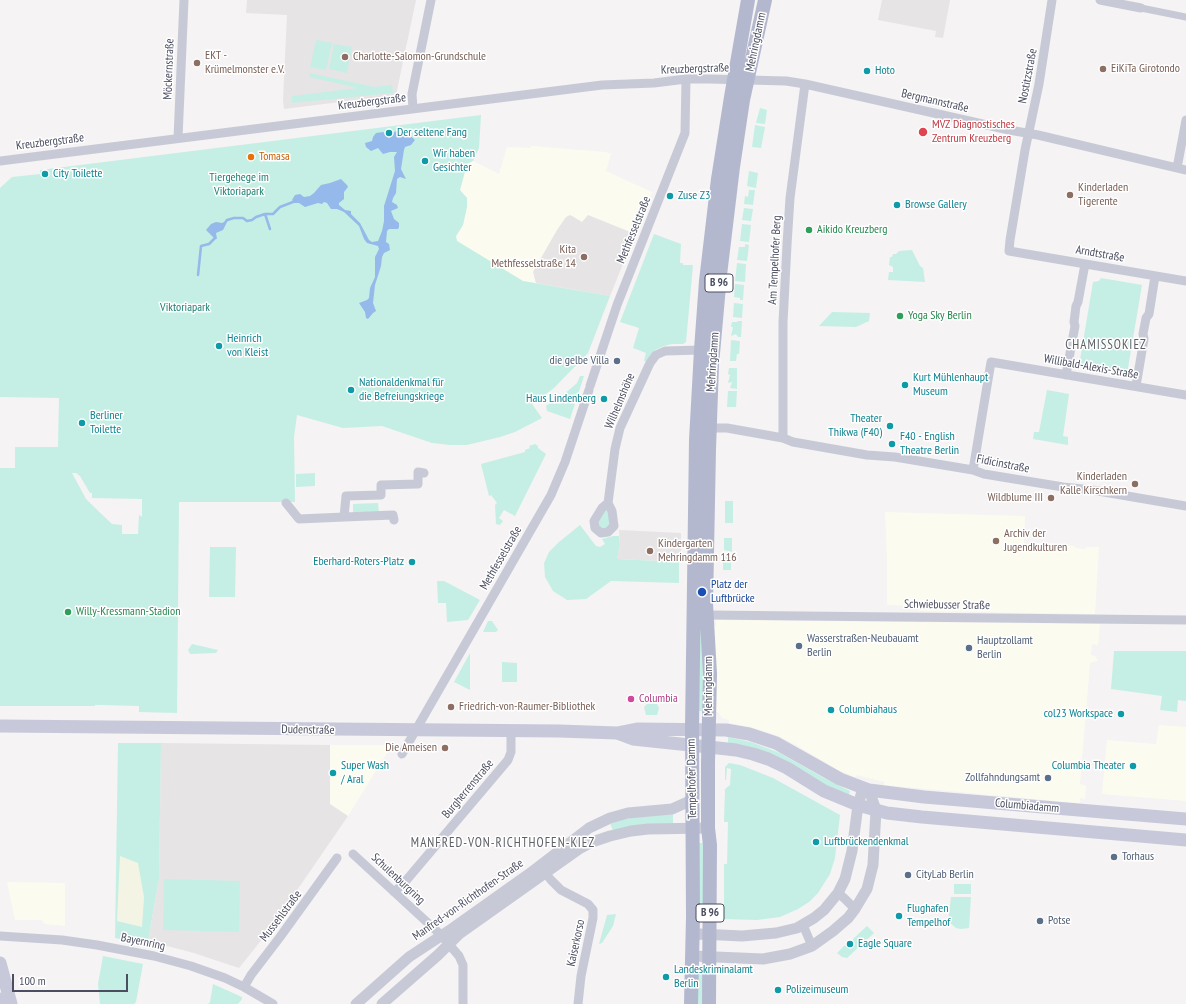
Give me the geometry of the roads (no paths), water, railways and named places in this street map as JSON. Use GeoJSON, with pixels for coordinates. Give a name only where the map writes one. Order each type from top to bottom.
{"type":"FeatureCollection","features":[{"type":"Feature","properties":{"kind":"main road","name":"Mehringdamm"},"geometry":{"type":"LineString","coordinates":[[692,729],[701,614],[703,428],[701,350],[710,243],[718,179],[748,0]]}},
{"type":"Feature","properties":{"kind":"main road","name":"Mehringdamm"},"geometry":{"type":"LineString","coordinates":[[703,428],[713,352],[722,252],[733,167],[748,80],[765,0]]}},
{"type":"Feature","properties":{"kind":"main road","name":"Mehringdamm"},"geometry":{"type":"LineString","coordinates":[[701,614],[710,674],[709,729]]}},
{"type":"Feature","properties":{"kind":"main road","name":"Dudenstraße"},"geometry":{"type":"LineString","coordinates":[[0,726],[617,733],[637,729],[692,729]]}},
{"type":"Feature","properties":{"kind":"main road"},"geometry":{"type":"LineString","coordinates":[[692,729],[709,729],[749,734],[776,743],[840,779],[866,789]]}},
{"type":"Feature","properties":{"kind":"main road","name":"Tempelhofer Damm"},"geometry":{"type":"LineString","coordinates":[[691,1004],[693,828],[692,729]]}},
{"type":"Feature","properties":{"kind":"main road","name":"Tempelhofer Damm"},"geometry":{"type":"LineString","coordinates":[[708,1004],[710,845],[708,828],[709,729]]}},
{"type":"Feature","properties":{"kind":"main road","name":"Dudenstraße"},"geometry":{"type":"LineString","coordinates":[[617,733],[633,739],[692,745]]}},
{"type":"Feature","properties":{"kind":"main road"},"geometry":{"type":"LineString","coordinates":[[692,745],[736,750],[768,759],[787,768],[824,791],[858,805],[876,810]]}},
{"type":"Feature","properties":{"kind":"main road","name":"Columbiadamm"},"geometry":{"type":"LineString","coordinates":[[866,789],[924,797],[1186,819]]}},
{"type":"Feature","properties":{"kind":"main road","name":"Columbiadamm"},"geometry":{"type":"LineString","coordinates":[[876,810],[922,817],[1186,840]]}},
{"type":"Feature","properties":{"kind":"main road"},"geometry":{"type":"LineString","coordinates":[[1092,832],[1094,811]]}},
{"type":"Feature","properties":{"kind":"main road"},"geometry":{"type":"LineString","coordinates":[[1142,836],[1144,816]]}},
{"type":"Feature","properties":{"kind":"main road"},"geometry":{"type":"LineString","coordinates":[[1167,839],[1168,818]]}},
{"type":"Feature","properties":{"kind":"main road"},"geometry":{"type":"LineString","coordinates":[[0,963],[11,1004]]}},
{"type":"Feature","properties":{"kind":"main road"},"geometry":{"type":"LineString","coordinates":[[0,998],[2,1004]]}},
{"type":"Feature","properties":{"kind":"street","name":"Möckernstraße"},"geometry":{"type":"LineString","coordinates":[[178,138],[184,0]]}},
{"type":"Feature","properties":{"kind":"street"},"geometry":{"type":"LineString","coordinates":[[413,109],[412,94],[431,0]]}},
{"type":"Feature","properties":{"kind":"street","name":"Nostitzstraße"},"geometry":{"type":"LineString","coordinates":[[1009,251],[1046,43],[1046,34],[1052,0]]}},
{"type":"Feature","properties":{"kind":"street"},"geometry":{"type":"LineString","coordinates":[[1100,0],[1186,16]]}},
{"type":"Feature","properties":{"kind":"street","name":"Kreuzbergstraße"},"geometry":{"type":"LineString","coordinates":[[0,161],[602,85],[654,83],[686,79],[748,80]]}},
{"type":"Feature","properties":{"kind":"street","name":"Methfesselstraße"},"geometry":{"type":"LineString","coordinates":[[417,730],[551,495],[567,457],[617,305],[685,133],[686,79]]}},
{"type":"Feature","properties":{"kind":"street","name":"Bergmannstraße"},"geometry":{"type":"LineString","coordinates":[[748,80],[786,81],[805,84],[1038,135],[1182,169]]}},
{"type":"Feature","properties":{"kind":"street","name":"Am Tempelhofer Berg"},"geometry":{"type":"LineString","coordinates":[[783,438],[783,322],[790,198],[805,84]]}},
{"type":"Feature","properties":{"kind":"street"},"geometry":{"type":"LineString","coordinates":[[1182,169],[1186,120]]}},
{"type":"Feature","properties":{"kind":"street","name":"Arndtstraße"},"geometry":{"type":"LineString","coordinates":[[1009,251],[1186,281]]}},
{"type":"Feature","properties":{"kind":"street"},"geometry":{"type":"LineString","coordinates":[[1066,375],[1075,326],[1076,306],[1085,264]]}},
{"type":"Feature","properties":{"kind":"street"},"geometry":{"type":"LineString","coordinates":[[1136,386],[1144,339],[1143,334],[1154,276]]}},
{"type":"Feature","properties":{"kind":"street","name":"Wilhelmshöhe"},"geometry":{"type":"LineString","coordinates":[[608,504],[615,449],[620,428],[650,363],[656,355],[665,350],[701,350]]}},
{"type":"Feature","properties":{"kind":"street","name":"Willibald-Alexis-Straße"},"geometry":{"type":"LineString","coordinates":[[973,470],[991,362],[1186,395]]}},
{"type":"Feature","properties":{"kind":"street","name":"Fidicinstraße"},"geometry":{"type":"LineString","coordinates":[[703,428],[726,428],[867,455],[884,455],[973,470],[984,474],[1186,506]]}},
{"type":"Feature","properties":{"kind":"street"},"geometry":{"type":"LineString","coordinates":[[344,517],[346,496],[381,495],[381,486],[418,484],[418,472],[424,473]]}},
{"type":"Feature","properties":{"kind":"street"},"geometry":{"type":"LineString","coordinates":[[286,503],[299,519],[394,515],[394,520]]}},
{"type":"Feature","properties":{"kind":"street","name":"Schwiebusser Straße"},"geometry":{"type":"LineString","coordinates":[[701,614],[1186,620]]}},
{"type":"Feature","properties":{"kind":"street"},"geometry":{"type":"LineString","coordinates":[[402,754],[417,730]]}},
{"type":"Feature","properties":{"kind":"street","name":"Burgherrenstraße"},"geometry":{"type":"LineString","coordinates":[[394,892],[404,883],[508,760],[511,752],[511,731]]}},
{"type":"Feature","properties":{"kind":"street"},"geometry":{"type":"LineString","coordinates":[[692,937],[700,934],[742,936],[765,935],[797,928],[824,910],[838,893],[845,879],[849,866],[858,805],[866,789]]}},
{"type":"Feature","properties":{"kind":"street"},"geometry":{"type":"LineString","coordinates":[[692,956],[773,958],[797,952],[812,946],[848,918],[867,889],[873,865],[876,810],[866,789]]}},
{"type":"Feature","properties":{"kind":"street","name":"Manfred-von-Richthofen-Straße"},"geometry":{"type":"LineString","coordinates":[[382,1004],[459,934],[542,869],[589,828],[605,820],[628,813],[672,809],[692,800]]}},
{"type":"Feature","properties":{"kind":"street"},"geometry":{"type":"LineString","coordinates":[[605,820],[610,836]]}},
{"type":"Feature","properties":{"kind":"street","name":"Manfred-von-Richthofen-Straße"},"geometry":{"type":"LineString","coordinates":[[356,1004],[409,957],[441,935],[542,869],[592,842],[610,836],[648,829],[693,828]]}},
{"type":"Feature","properties":{"kind":"street","name":"Tempelhofer Damm"},"geometry":{"type":"LineString","coordinates":[[693,828],[708,828]]}},
{"type":"Feature","properties":{"kind":"street","name":"Schulenburgring"},"geometry":{"type":"LineString","coordinates":[[354,854],[441,935],[462,960],[463,1004]]}},
{"type":"Feature","properties":{"kind":"street","name":"Mussehlstraße"},"geometry":{"type":"LineString","coordinates":[[244,987],[251,975],[337,858]]}},
{"type":"Feature","properties":{"kind":"street","name":"Kaiserkorso"},"geometry":{"type":"LineString","coordinates":[[542,869],[562,890],[588,904],[593,910],[593,918],[581,976],[578,1004]]}},
{"type":"Feature","properties":{"kind":"street"},"geometry":{"type":"LineString","coordinates":[[838,893],[855,909]]}},
{"type":"Feature","properties":{"kind":"street"},"geometry":{"type":"LineString","coordinates":[[803,925],[812,946]]}},
{"type":"Feature","properties":{"kind":"street","name":"Bayernring"},"geometry":{"type":"LineString","coordinates":[[0,936],[62,940],[138,952],[212,973],[244,987],[273,1004]]}},
{"type":"Feature","properties":{"kind":"water"},"geometry":{"type":"Polygon","coordinates":[[[397,131],[406,132],[415,140],[411,145],[405,147],[404,150],[401,169],[406,179],[400,177],[397,179],[396,193],[392,202],[397,205],[398,208],[391,211],[394,219],[399,223],[399,227],[398,229],[389,229],[387,231],[386,242],[389,244],[390,250],[384,253],[382,257],[381,266],[375,285],[373,303],[376,311],[368,319],[366,318],[365,312],[359,303],[369,298],[370,288],[375,277],[375,257],[379,249],[378,246],[367,243],[359,226],[344,212],[337,209],[331,209],[327,203],[324,202],[322,204],[318,203],[305,207],[299,203],[294,203],[292,200],[295,195],[300,194],[304,197],[310,196],[321,185],[341,179],[348,187],[344,192],[344,199],[339,203],[339,205],[345,210],[351,211],[351,214],[360,223],[369,240],[372,242],[378,241],[384,221],[384,206],[395,171],[394,157],[397,152],[383,154],[378,148],[371,151],[366,147],[365,143],[372,141],[376,133],[383,132],[389,136],[397,131]]]}},
{"type":"Feature","properties":{"kind":"water"},"geometry":{"type":"Polygon","coordinates":[[[216,222],[224,222],[226,224],[223,230],[216,233],[217,239],[206,230],[211,224],[216,222]]]}},
{"type":"Feature","properties":{"kind":"waterway"},"geometry":{"type":"LineString","coordinates":[[225,223],[227,220],[234,218],[243,218],[247,221],[265,214],[273,214],[280,207],[293,202]]}},
{"type":"Feature","properties":{"kind":"waterway"},"geometry":{"type":"LineString","coordinates":[[265,214],[270,229]]}},
{"type":"Feature","properties":{"kind":"waterway"},"geometry":{"type":"LineString","coordinates":[[198,275],[201,246],[209,244],[215,238]]}},
{"type":"Feature","properties":{"kind":"place","name":"Charlotte-Salomon-Grundschule"},"geometry":{"type":"Point","coordinates":[345,57]}},
{"type":"Feature","properties":{"kind":"place","name":"EKT - Krümelmonster e.V."},"geometry":{"type":"Point","coordinates":[197,63]}},
{"type":"Feature","properties":{"kind":"place","name":"EiKiTa Girotondo"},"geometry":{"type":"Point","coordinates":[1103,69]}},
{"type":"Feature","properties":{"kind":"place","name":"Hoto"},"geometry":{"type":"Point","coordinates":[867,71]}},
{"type":"Feature","properties":{"kind":"place","name":"MVZ Diagnostisches Zentrum Kreuzberg"},"geometry":{"type":"Point","coordinates":[923,132]}},
{"type":"Feature","properties":{"kind":"place","name":"Der seltene Fang"},"geometry":{"type":"Point","coordinates":[389,133]}},
{"type":"Feature","properties":{"kind":"place","name":"Tomasa"},"geometry":{"type":"Point","coordinates":[251,157]}},
{"type":"Feature","properties":{"kind":"place","name":"Wir haben Gesichter"},"geometry":{"type":"Point","coordinates":[425,161]}},
{"type":"Feature","properties":{"kind":"place","name":"City Toilette"},"geometry":{"type":"Point","coordinates":[45,174]}},
{"type":"Feature","properties":{"kind":"place","name":"Kinderladen Tigerente"},"geometry":{"type":"Point","coordinates":[1070,195]}},
{"type":"Feature","properties":{"kind":"place","name":"Zuse Z3"},"geometry":{"type":"Point","coordinates":[670,196]}},
{"type":"Feature","properties":{"kind":"place","name":"Browse Gallery"},"geometry":{"type":"Point","coordinates":[897,205]}},
{"type":"Feature","properties":{"kind":"place","name":"Aikido Kreuzberg"},"geometry":{"type":"Point","coordinates":[809,230]}},
{"type":"Feature","properties":{"kind":"place","name":"Kita Methfesselstraße 14"},"geometry":{"type":"Point","coordinates":[584,257]}},
{"type":"Feature","properties":{"kind":"place","name":"Yoga Sky Berlin"},"geometry":{"type":"Point","coordinates":[900,316]}},
{"type":"Feature","properties":{"kind":"place","name":"Heinrich von Kleist"},"geometry":{"type":"Point","coordinates":[219,346]}},
{"type":"Feature","properties":{"kind":"place","name":"die gelbe Villa"},"geometry":{"type":"Point","coordinates":[617,361]}},
{"type":"Feature","properties":{"kind":"place","name":"Kurt Mühlenhaupt Museum"},"geometry":{"type":"Point","coordinates":[905,385]}},
{"type":"Feature","properties":{"kind":"place","name":"Nationaldenkmal für die Befreiungskriege"},"geometry":{"type":"Point","coordinates":[351,390]}},
{"type":"Feature","properties":{"kind":"place","name":"Haus Lindenberg"},"geometry":{"type":"Point","coordinates":[604,399]}},
{"type":"Feature","properties":{"kind":"place","name":"Berliner Toilette"},"geometry":{"type":"Point","coordinates":[82,423]}},
{"type":"Feature","properties":{"kind":"place","name":"Theater Thikwa (F40)"},"geometry":{"type":"Point","coordinates":[890,426]}},
{"type":"Feature","properties":{"kind":"place","name":"F40 - English Theatre Berlin"},"geometry":{"type":"Point","coordinates":[892,444]}},
{"type":"Feature","properties":{"kind":"place","name":"Kinderladen Kalle Kirschkern"},"geometry":{"type":"Point","coordinates":[1135,484]}},
{"type":"Feature","properties":{"kind":"place","name":"Wildblume III"},"geometry":{"type":"Point","coordinates":[1051,498]}},
{"type":"Feature","properties":{"kind":"place","name":"Archiv der Jugendkulturen"},"geometry":{"type":"Point","coordinates":[996,541]}},
{"type":"Feature","properties":{"kind":"place","name":"Kindergarten Mehringdamm 116"},"geometry":{"type":"Point","coordinates":[650,551]}},
{"type":"Feature","properties":{"kind":"place","name":"Eberhard-Roters-Platz"},"geometry":{"type":"Point","coordinates":[412,562]}},
{"type":"Feature","properties":{"kind":"place","name":"Platz der Luftbrücke"},"geometry":{"type":"Point","coordinates":[702,592]}},
{"type":"Feature","properties":{"kind":"place","name":"Willy-Kressmann-Stadion"},"geometry":{"type":"Point","coordinates":[68,612]}},
{"type":"Feature","properties":{"kind":"place","name":"Wasserstraßen-Neubauamt Berlin"},"geometry":{"type":"Point","coordinates":[799,646]}},
{"type":"Feature","properties":{"kind":"place","name":"Hauptzollamt Berlin"},"geometry":{"type":"Point","coordinates":[969,648]}},
{"type":"Feature","properties":{"kind":"place","name":"Columbia"},"geometry":{"type":"Point","coordinates":[631,699]}},
{"type":"Feature","properties":{"kind":"place","name":"Friedrich-von-Raumer-Bibliothek"},"geometry":{"type":"Point","coordinates":[451,707]}},
{"type":"Feature","properties":{"kind":"place","name":"Columbiahaus"},"geometry":{"type":"Point","coordinates":[831,710]}},
{"type":"Feature","properties":{"kind":"place","name":"col23 Workspace"},"geometry":{"type":"Point","coordinates":[1121,714]}},
{"type":"Feature","properties":{"kind":"place","name":"Die Ameisen"},"geometry":{"type":"Point","coordinates":[445,748]}},
{"type":"Feature","properties":{"kind":"place","name":"Columbia Theater"},"geometry":{"type":"Point","coordinates":[1133,766]}},
{"type":"Feature","properties":{"kind":"place","name":"Super Wash / Aral"},"geometry":{"type":"Point","coordinates":[333,773]}},
{"type":"Feature","properties":{"kind":"place","name":"Zollfahndungsamt"},"geometry":{"type":"Point","coordinates":[1048,778]}},
{"type":"Feature","properties":{"kind":"place","name":"Luftbrückendenkmal"},"geometry":{"type":"Point","coordinates":[816,842]}},
{"type":"Feature","properties":{"kind":"place","name":"Torhaus"},"geometry":{"type":"Point","coordinates":[1114,857]}},
{"type":"Feature","properties":{"kind":"place","name":"CityLab Berlin"},"geometry":{"type":"Point","coordinates":[908,875]}},
{"type":"Feature","properties":{"kind":"place","name":"Flughafen Tempelhof"},"geometry":{"type":"Point","coordinates":[899,916]}},
{"type":"Feature","properties":{"kind":"place","name":"Potse"},"geometry":{"type":"Point","coordinates":[1040,921]}},
{"type":"Feature","properties":{"kind":"place","name":"Eagle Square"},"geometry":{"type":"Point","coordinates":[850,944]}},
{"type":"Feature","properties":{"kind":"place","name":"Landeskriminalamt Berlin"},"geometry":{"type":"Point","coordinates":[666,977]}},
{"type":"Feature","properties":{"kind":"place","name":"Polizeimuseum"},"geometry":{"type":"Point","coordinates":[778,990]}},
{"type":"Feature","properties":{"kind":"district","name":"CHAMISSOKIEZ"},"geometry":{"type":"Point","coordinates":[1106,345]}},
{"type":"Feature","properties":{"kind":"district","name":"MANFRED-VON-RICHTHOFEN-KIEZ"},"geometry":{"type":"Point","coordinates":[503,843]}},
{"type":"Feature","properties":{"kind":"park label","name":"Tiergehege im Viktoriapark"},"geometry":{"type":"Point","coordinates":[239,185]}},
{"type":"Feature","properties":{"kind":"park label","name":"Viktoriapark"},"geometry":{"type":"Point","coordinates":[185,308]}}]}
